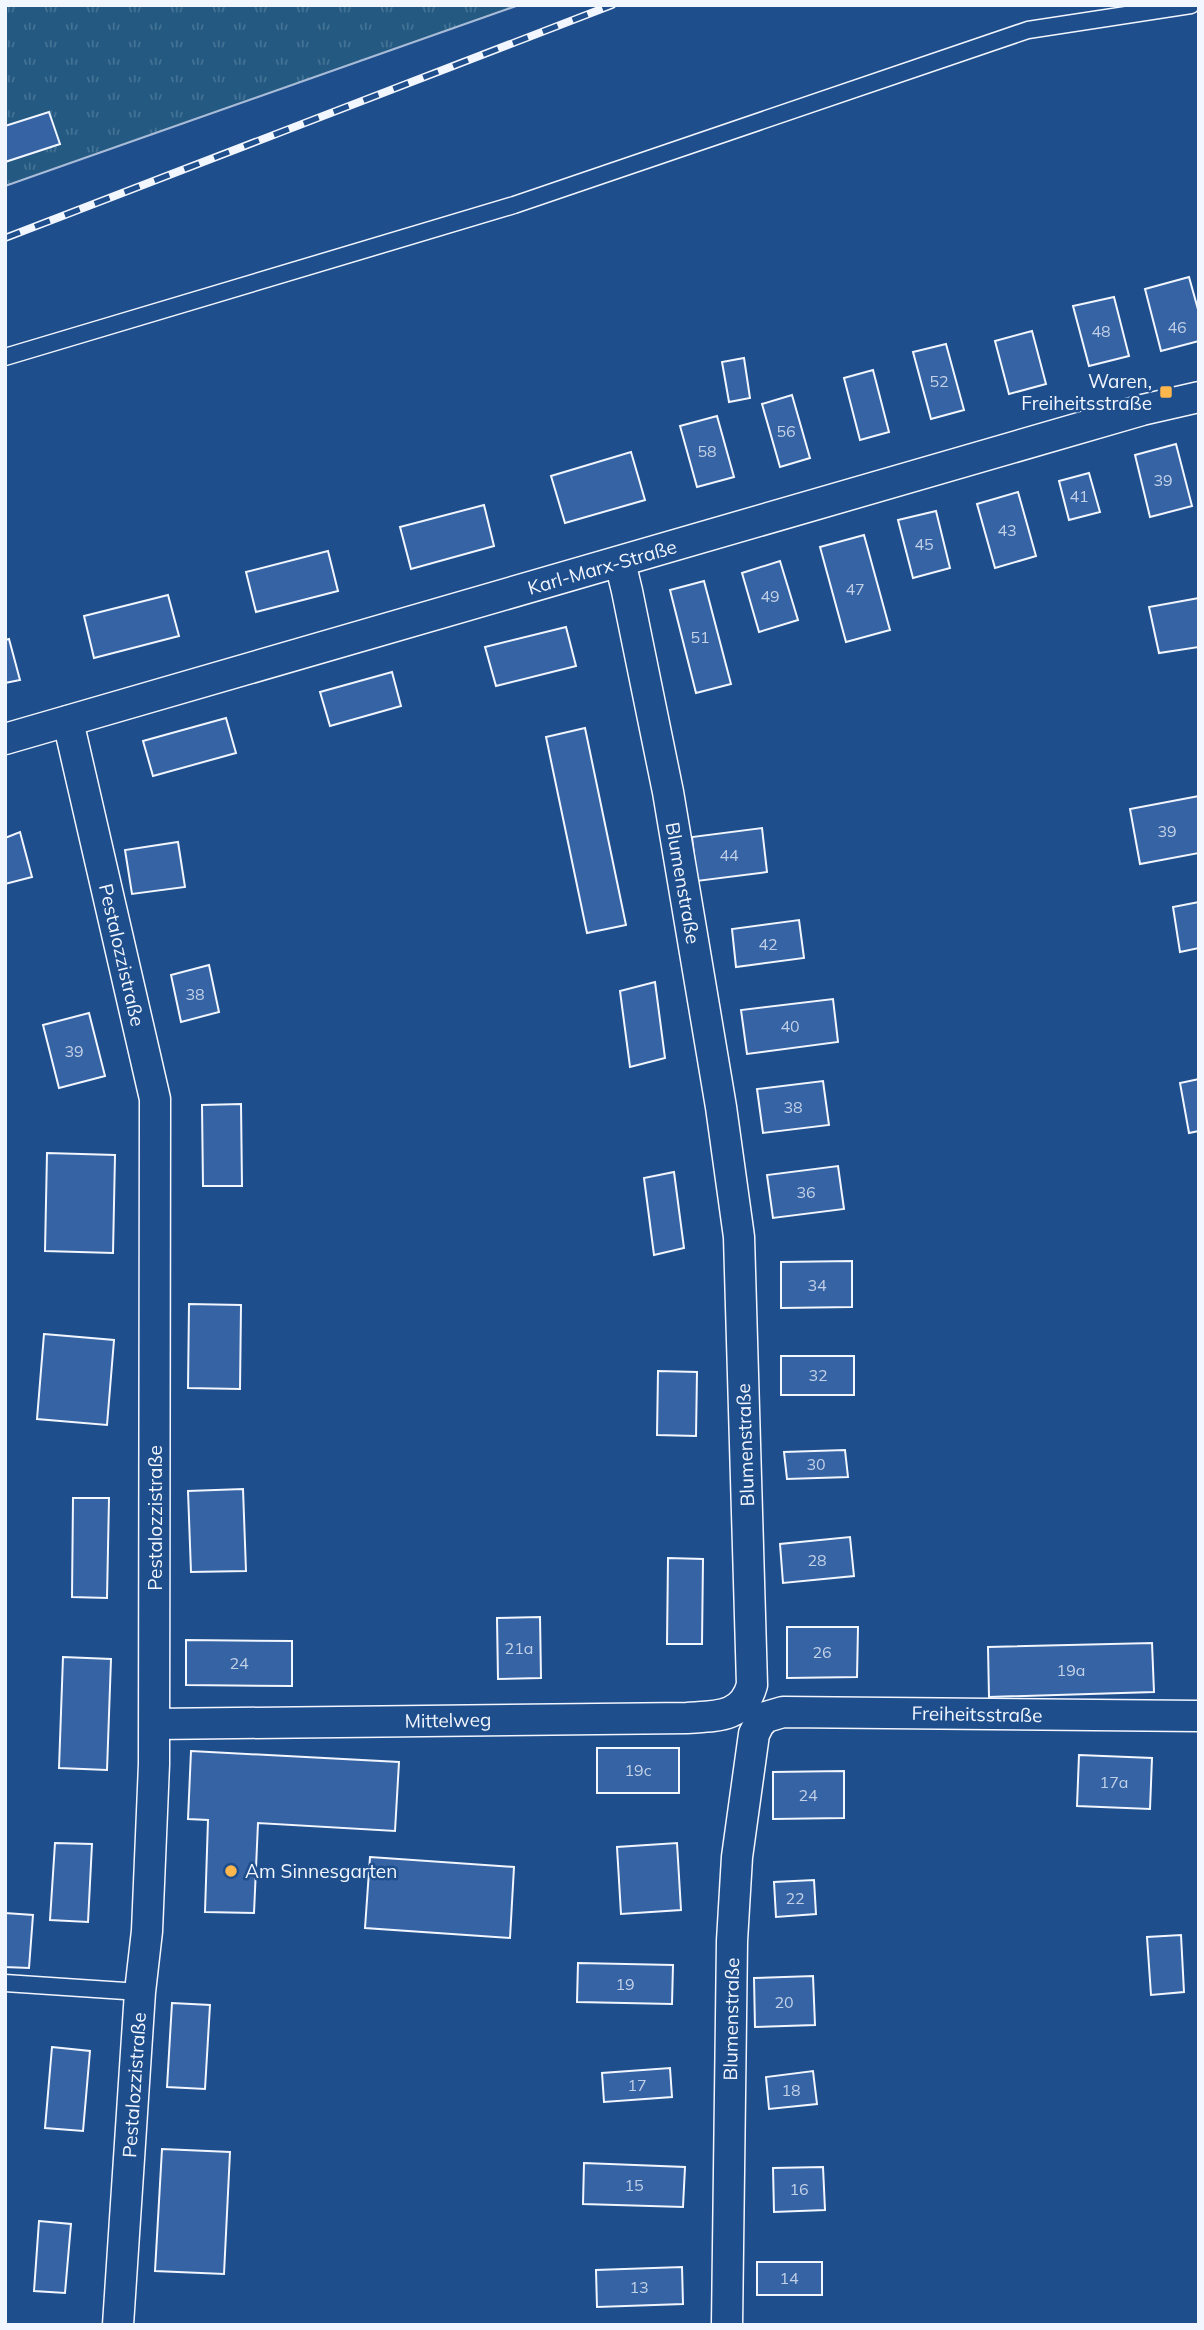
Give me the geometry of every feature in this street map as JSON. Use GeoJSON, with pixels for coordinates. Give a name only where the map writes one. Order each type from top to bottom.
{"type":"FeatureCollection","features":[{"type":"Feature","properties":{"kind":"street","name":"Karl-Marx-Straße"},"geometry":{"type":"LineString","coordinates":[[5,739],[1142,411],[1199,397]]}},
{"type":"Feature","properties":{"kind":"street","name":"Blumenstraße"},"geometry":{"type":"LineString","coordinates":[[620,562],[670,805],[721,1107],[739,1237],[752,1685],[748,1698],[754,1734],[737,1857],[732,1941],[727,2325]]}},
{"type":"Feature","properties":{"kind":"street","name":"Pestalozzistraße"},"geometry":{"type":"LineString","coordinates":[[68,721],[155,1099],[155,1724],[150,1871],[118,2325]]}},
{"type":"Feature","properties":{"kind":"street","name":"Freiheitsstraße"},"geometry":{"type":"LineString","coordinates":[[750,1715],[766,1717],[783,1712],[1199,1716]]}},
{"type":"Feature","properties":{"kind":"street","name":"Mittelweg"},"geometry":{"type":"LineString","coordinates":[[155,1724],[750,1715]]}},
{"type":"Feature","properties":{"kind":"lane"},"geometry":{"type":"LineString","coordinates":[[5,357],[514,205],[1028,30],[1191,5]]}},
{"type":"Feature","properties":{"kind":"lane"},"geometry":{"type":"LineString","coordinates":[[5,1983],[140,1992]]}},
{"type":"Feature","properties":{"kind":"green space"},"geometry":{"type":"Polygon","coordinates":[[[5,5],[519,5],[5,186],[5,5]]]}},
{"type":"Feature","properties":{"kind":"building"},"geometry":{"type":"Polygon","coordinates":[[[49,112],[60,144],[5,162],[5,126],[49,112]]]}},
{"type":"Feature","properties":{"kind":"building"},"geometry":{"type":"Polygon","coordinates":[[[1189,277],[1199,313],[1199,341],[1161,351],[1145,289],[1189,277]]]}},
{"type":"Feature","properties":{"kind":"building"},"geometry":{"type":"Polygon","coordinates":[[[1114,297],[1129,356],[1089,366],[1073,306],[1114,297]]]}},
{"type":"Feature","properties":{"kind":"building"},"geometry":{"type":"Polygon","coordinates":[[[1032,331],[1046,384],[1009,394],[995,341],[1032,331]]]}},
{"type":"Feature","properties":{"kind":"building"},"geometry":{"type":"Polygon","coordinates":[[[946,344],[964,410],[931,419],[913,352],[946,344]]]}},
{"type":"Feature","properties":{"kind":"building"},"geometry":{"type":"Polygon","coordinates":[[[744,358],[750,398],[729,402],[722,362],[744,358]]]}},
{"type":"Feature","properties":{"kind":"building"},"geometry":{"type":"Polygon","coordinates":[[[873,370],[889,432],[860,440],[844,378],[873,370]]]}},
{"type":"Feature","properties":{"kind":"building"},"geometry":{"type":"Polygon","coordinates":[[[792,395],[810,458],[780,467],[762,404],[792,395]]]}},
{"type":"Feature","properties":{"kind":"building"},"geometry":{"type":"Polygon","coordinates":[[[717,416],[734,477],[697,487],[680,426],[717,416]]]}},
{"type":"Feature","properties":{"kind":"building"},"geometry":{"type":"Polygon","coordinates":[[[1176,444],[1192,506],[1150,517],[1135,455],[1176,444]]]}},
{"type":"Feature","properties":{"kind":"building"},"geometry":{"type":"Polygon","coordinates":[[[631,452],[645,500],[565,523],[551,476],[631,452]]]}},
{"type":"Feature","properties":{"kind":"building"},"geometry":{"type":"Polygon","coordinates":[[[1089,473],[1100,512],[1069,520],[1059,481],[1089,473]]]}},
{"type":"Feature","properties":{"kind":"building"},"geometry":{"type":"Polygon","coordinates":[[[1018,492],[1036,556],[995,568],[977,504],[1018,492]]]}},
{"type":"Feature","properties":{"kind":"building"},"geometry":{"type":"Polygon","coordinates":[[[484,505],[494,546],[411,569],[400,527],[484,505]]]}},
{"type":"Feature","properties":{"kind":"building"},"geometry":{"type":"Polygon","coordinates":[[[936,511],[950,568],[913,578],[898,520],[936,511]]]}},
{"type":"Feature","properties":{"kind":"building"},"geometry":{"type":"Polygon","coordinates":[[[864,535],[890,630],[846,642],[820,547],[864,535]]]}},
{"type":"Feature","properties":{"kind":"building"},"geometry":{"type":"Polygon","coordinates":[[[328,551],[338,591],[256,612],[246,572],[328,551]]]}},
{"type":"Feature","properties":{"kind":"building"},"geometry":{"type":"Polygon","coordinates":[[[780,561],[798,620],[759,632],[742,573],[780,561]]]}},
{"type":"Feature","properties":{"kind":"building"},"geometry":{"type":"Polygon","coordinates":[[[704,581],[731,684],[696,693],[670,590],[704,581]]]}},
{"type":"Feature","properties":{"kind":"building"},"geometry":{"type":"Polygon","coordinates":[[[168,595],[179,636],[94,658],[84,616],[168,595]]]}},
{"type":"Feature","properties":{"kind":"building"},"geometry":{"type":"Polygon","coordinates":[[[1199,598],[1199,647],[1159,653],[1149,607],[1199,598]]]}},
{"type":"Feature","properties":{"kind":"building"},"geometry":{"type":"Polygon","coordinates":[[[566,627],[576,666],[496,686],[485,647],[566,627]]]}},
{"type":"Feature","properties":{"kind":"building"},"geometry":{"type":"Polygon","coordinates":[[[9,639],[20,680],[5,683],[5,640],[9,639]]]}},
{"type":"Feature","properties":{"kind":"building"},"geometry":{"type":"Polygon","coordinates":[[[392,672],[401,706],[330,726],[320,692],[392,672]]]}},
{"type":"Feature","properties":{"kind":"building"},"geometry":{"type":"Polygon","coordinates":[[[226,718],[236,753],[153,776],[143,741],[226,718]]]}},
{"type":"Feature","properties":{"kind":"building"},"geometry":{"type":"Polygon","coordinates":[[[585,728],[626,925],[587,933],[546,737],[585,728]]]}},
{"type":"Feature","properties":{"kind":"building"},"geometry":{"type":"Polygon","coordinates":[[[1199,796],[1199,853],[1140,864],[1130,809],[1199,796]]]}},
{"type":"Feature","properties":{"kind":"building"},"geometry":{"type":"Polygon","coordinates":[[[762,828],[767,872],[697,881],[692,837],[762,828]]]}},
{"type":"Feature","properties":{"kind":"building"},"geometry":{"type":"Polygon","coordinates":[[[20,832],[32,877],[5,884],[5,838],[20,832]]]}},
{"type":"Feature","properties":{"kind":"building"},"geometry":{"type":"Polygon","coordinates":[[[178,842],[185,887],[132,894],[125,850],[178,842]]]}},
{"type":"Feature","properties":{"kind":"building"},"geometry":{"type":"Polygon","coordinates":[[[1199,902],[1199,948],[1180,952],[1173,907],[1199,902]]]}},
{"type":"Feature","properties":{"kind":"building"},"geometry":{"type":"Polygon","coordinates":[[[799,920],[804,958],[736,967],[732,929],[799,920]]]}},
{"type":"Feature","properties":{"kind":"building"},"geometry":{"type":"Polygon","coordinates":[[[209,965],[219,1012],[181,1022],[171,975],[209,965]]]}},
{"type":"Feature","properties":{"kind":"building"},"geometry":{"type":"Polygon","coordinates":[[[655,982],[665,1058],[630,1067],[620,991],[655,982]]]}},
{"type":"Feature","properties":{"kind":"building"},"geometry":{"type":"Polygon","coordinates":[[[833,999],[838,1042],[747,1054],[741,1010],[833,999]]]}},
{"type":"Feature","properties":{"kind":"building"},"geometry":{"type":"Polygon","coordinates":[[[89,1013],[105,1076],[59,1088],[43,1025],[89,1013]]]}},
{"type":"Feature","properties":{"kind":"building"},"geometry":{"type":"Polygon","coordinates":[[[1199,1079],[1199,1131],[1189,1133],[1180,1083],[1199,1079]]]}},
{"type":"Feature","properties":{"kind":"building"},"geometry":{"type":"Polygon","coordinates":[[[823,1081],[829,1125],[763,1133],[757,1089],[823,1081]]]}},
{"type":"Feature","properties":{"kind":"building"},"geometry":{"type":"Polygon","coordinates":[[[241,1104],[242,1186],[203,1186],[202,1105],[241,1104]]]}},
{"type":"Feature","properties":{"kind":"building"},"geometry":{"type":"Polygon","coordinates":[[[47,1153],[115,1155],[113,1253],[45,1251],[47,1153]]]}},
{"type":"Feature","properties":{"kind":"building"},"geometry":{"type":"Polygon","coordinates":[[[838,1166],[844,1209],[773,1218],[767,1175],[838,1166]]]}},
{"type":"Feature","properties":{"kind":"building"},"geometry":{"type":"Polygon","coordinates":[[[674,1172],[684,1248],[654,1255],[644,1178],[674,1172]]]}},
{"type":"Feature","properties":{"kind":"building"},"geometry":{"type":"Polygon","coordinates":[[[852,1261],[852,1307],[781,1308],[781,1262],[852,1261]]]}},
{"type":"Feature","properties":{"kind":"building"},"geometry":{"type":"Polygon","coordinates":[[[189,1304],[241,1305],[240,1389],[188,1388],[189,1304]]]}},
{"type":"Feature","properties":{"kind":"building"},"geometry":{"type":"Polygon","coordinates":[[[44,1334],[114,1340],[107,1425],[37,1419],[44,1334]]]}},
{"type":"Feature","properties":{"kind":"building"},"geometry":{"type":"Polygon","coordinates":[[[781,1356],[854,1356],[854,1395],[781,1395],[781,1356]]]}},
{"type":"Feature","properties":{"kind":"building"},"geometry":{"type":"Polygon","coordinates":[[[658,1371],[697,1372],[696,1436],[657,1435],[658,1371]]]}},
{"type":"Feature","properties":{"kind":"building"},"geometry":{"type":"Polygon","coordinates":[[[845,1450],[848,1477],[787,1479],[784,1452],[845,1450]]]}},
{"type":"Feature","properties":{"kind":"building"},"geometry":{"type":"Polygon","coordinates":[[[243,1489],[246,1571],[191,1572],[188,1491],[243,1489]]]}},
{"type":"Feature","properties":{"kind":"building"},"geometry":{"type":"Polygon","coordinates":[[[73,1498],[109,1498],[107,1598],[72,1597],[73,1498]]]}},
{"type":"Feature","properties":{"kind":"building"},"geometry":{"type":"Polygon","coordinates":[[[850,1537],[854,1576],[783,1583],[780,1544],[850,1537]]]}},
{"type":"Feature","properties":{"kind":"building"},"geometry":{"type":"Polygon","coordinates":[[[668,1558],[703,1559],[702,1644],[667,1644],[668,1558]]]}},
{"type":"Feature","properties":{"kind":"building"},"geometry":{"type":"Polygon","coordinates":[[[540,1617],[541,1678],[498,1679],[497,1618],[540,1617]]]}},
{"type":"Feature","properties":{"kind":"building"},"geometry":{"type":"Polygon","coordinates":[[[787,1627],[858,1627],[857,1677],[787,1678],[787,1627]]]}},
{"type":"Feature","properties":{"kind":"building"},"geometry":{"type":"Polygon","coordinates":[[[186,1640],[292,1641],[292,1686],[186,1685],[186,1640]]]}},
{"type":"Feature","properties":{"kind":"building"},"geometry":{"type":"Polygon","coordinates":[[[1152,1643],[1154,1692],[989,1697],[988,1647],[1152,1643]]]}},
{"type":"Feature","properties":{"kind":"building"},"geometry":{"type":"Polygon","coordinates":[[[63,1657],[111,1659],[107,1770],[59,1768],[63,1657]]]}},
{"type":"Feature","properties":{"kind":"building"},"geometry":{"type":"Polygon","coordinates":[[[597,1748],[679,1748],[679,1793],[597,1793],[597,1748]]]}},
{"type":"Feature","properties":{"kind":"building","name":"Am Sinnesgarten"},"geometry":{"type":"Polygon","coordinates":[[[191,1751],[399,1762],[395,1831],[258,1823],[254,1913],[205,1912],[208,1820],[188,1819],[191,1751]]]}},
{"type":"Feature","properties":{"kind":"building"},"geometry":{"type":"Polygon","coordinates":[[[1079,1755],[1152,1758],[1150,1809],[1077,1806],[1079,1755]]]}},
{"type":"Feature","properties":{"kind":"building"},"geometry":{"type":"Polygon","coordinates":[[[844,1771],[844,1818],[773,1819],[773,1772],[844,1771]]]}},
{"type":"Feature","properties":{"kind":"building"},"geometry":{"type":"Polygon","coordinates":[[[55,1843],[92,1844],[88,1922],[50,1920],[55,1843]]]}},
{"type":"Feature","properties":{"kind":"building"},"geometry":{"type":"Polygon","coordinates":[[[677,1843],[681,1910],[621,1914],[617,1847],[677,1843]]]}},
{"type":"Feature","properties":{"kind":"building"},"geometry":{"type":"Polygon","coordinates":[[[370,1857],[514,1867],[510,1938],[365,1928],[370,1857]]]}},
{"type":"Feature","properties":{"kind":"building"},"geometry":{"type":"Polygon","coordinates":[[[814,1880],[816,1914],[776,1917],[774,1882],[814,1880]]]}},
{"type":"Feature","properties":{"kind":"building"},"geometry":{"type":"Polygon","coordinates":[[[5,1913],[33,1915],[29,1968],[5,1967],[5,1913]]]}},
{"type":"Feature","properties":{"kind":"building"},"geometry":{"type":"Polygon","coordinates":[[[1181,1935],[1184,1992],[1151,1995],[1147,1937],[1181,1935]]]}},
{"type":"Feature","properties":{"kind":"building"},"geometry":{"type":"Polygon","coordinates":[[[578,1963],[673,1965],[672,2004],[577,2002],[578,1963]]]}},
{"type":"Feature","properties":{"kind":"building"},"geometry":{"type":"Polygon","coordinates":[[[813,1976],[815,2025],[755,2027],[754,1978],[813,1976]]]}},
{"type":"Feature","properties":{"kind":"building"},"geometry":{"type":"Polygon","coordinates":[[[172,2003],[210,2005],[205,2089],[167,2087],[172,2003]]]}},
{"type":"Feature","properties":{"kind":"building"},"geometry":{"type":"Polygon","coordinates":[[[52,2047],[90,2051],[83,2131],[45,2128],[52,2047]]]}},
{"type":"Feature","properties":{"kind":"building"},"geometry":{"type":"Polygon","coordinates":[[[670,2068],[672,2097],[604,2102],[602,2073],[670,2068]]]}},
{"type":"Feature","properties":{"kind":"building"},"geometry":{"type":"Polygon","coordinates":[[[813,2071],[817,2104],[769,2109],[766,2077],[813,2071]]]}},
{"type":"Feature","properties":{"kind":"building"},"geometry":{"type":"Polygon","coordinates":[[[162,2149],[230,2152],[224,2274],[155,2271],[162,2149]]]}},
{"type":"Feature","properties":{"kind":"building"},"geometry":{"type":"Polygon","coordinates":[[[584,2163],[685,2167],[683,2207],[583,2204],[584,2163]]]}},
{"type":"Feature","properties":{"kind":"building"},"geometry":{"type":"Polygon","coordinates":[[[823,2167],[825,2210],[774,2212],[773,2168],[823,2167]]]}},
{"type":"Feature","properties":{"kind":"building"},"geometry":{"type":"Polygon","coordinates":[[[39,2221],[71,2224],[65,2293],[34,2291],[39,2221]]]}},
{"type":"Feature","properties":{"kind":"building"},"geometry":{"type":"Polygon","coordinates":[[[757,2262],[822,2262],[822,2295],[757,2295],[757,2262]]]}},
{"type":"Feature","properties":{"kind":"building"},"geometry":{"type":"Polygon","coordinates":[[[682,2267],[683,2304],[597,2307],[596,2270],[682,2267]]]}},
{"type":"Feature","properties":{"kind":"railway"},"geometry":{"type":"LineString","coordinates":[[5,238],[612,5]]}},
{"type":"Feature","properties":{"kind":"place","name":"Waren, Freiheitsstraße"},"geometry":{"type":"Point","coordinates":[1166,392]}},
{"type":"Feature","properties":{"kind":"place","name":"Am Sinnesgarten"},"geometry":{"type":"Point","coordinates":[231,1871]}}]}
